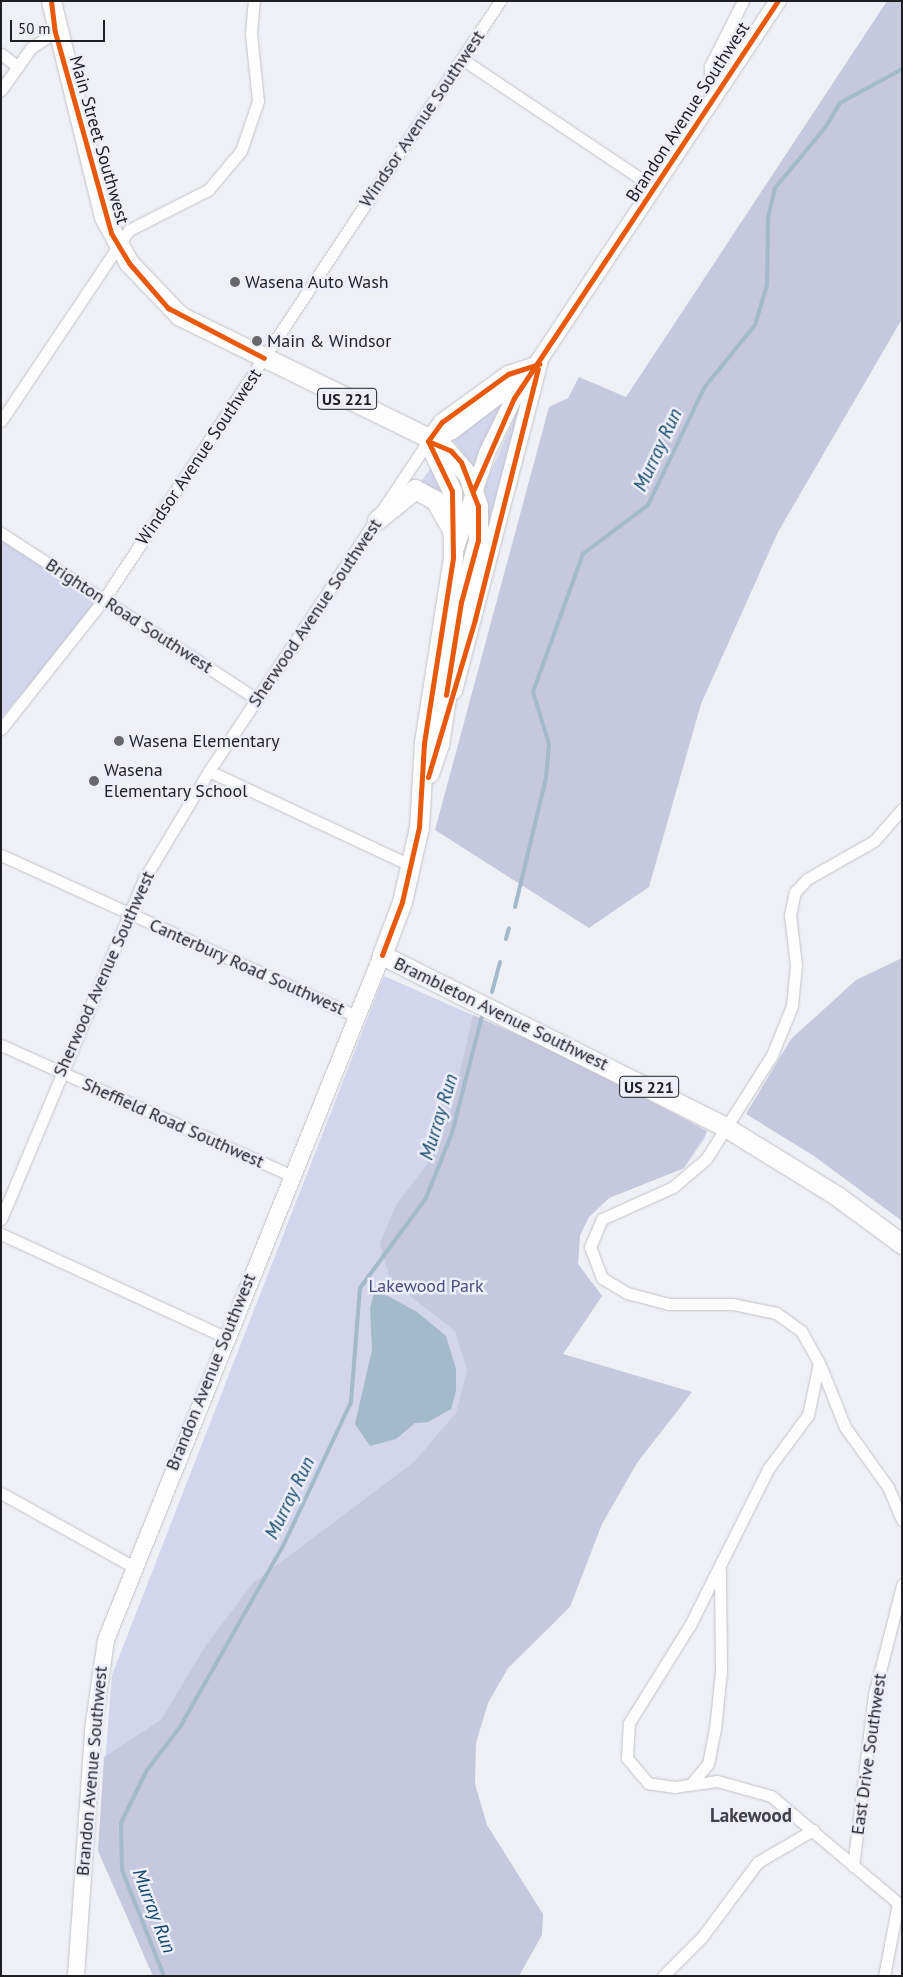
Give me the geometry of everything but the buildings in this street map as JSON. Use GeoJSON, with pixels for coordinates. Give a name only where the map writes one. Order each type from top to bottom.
{"type":"FeatureCollection","features":[{"type":"Feature","properties":{"kind":"main road","name":"Main Street Southwest"},"geometry":{"type":"LineString","coordinates":[[51,1],[55,32],[104,217],[119,247],[168,308],[428,441]]}},
{"type":"Feature","properties":{"kind":"main road","name":"Brandon Avenue Southwest"},"geometry":{"type":"LineString","coordinates":[[76,1976],[100,1668],[132,1566],[290,1175],[382,955],[412,866],[424,786],[424,743],[452,557],[474,489],[502,421],[778,1]]}},
{"type":"Feature","properties":{"kind":"main road","name":"Brandon Avenue Southwest"},"geometry":{"type":"LineString","coordinates":[[424,786],[439,744],[539,364]]}},
{"type":"Feature","properties":{"kind":"main road"},"geometry":{"type":"LineString","coordinates":[[428,441],[452,431],[539,364]]}},
{"type":"Feature","properties":{"kind":"main road","name":"Brandon Avenue Southwest"},"geometry":{"type":"LineString","coordinates":[[428,441],[451,451],[474,489],[478,540],[462,602],[439,744]]}},
{"type":"Feature","properties":{"kind":"main road","name":"US 221"},"geometry":{"type":"LineString","coordinates":[[428,441],[452,491],[454,534],[452,557]]}},
{"type":"Feature","properties":{"kind":"main road"},"geometry":{"type":"LineString","coordinates":[[377,520],[415,489],[435,500],[454,534]]}},
{"type":"Feature","properties":{"kind":"main road","name":"Brambleton Avenue Southwest"},"geometry":{"type":"LineString","coordinates":[[382,955],[727,1128],[837,1196],[902,1244]]}},
{"type":"Feature","properties":{"kind":"street"},"geometry":{"type":"LineString","coordinates":[[1,421],[119,247],[136,225],[208,190],[241,151],[258,101],[251,33],[254,1]]}},
{"type":"Feature","properties":{"kind":"street","name":"Windsor Avenue Southwest"},"geometry":{"type":"LineString","coordinates":[[1,729],[104,599],[500,1]]}},
{"type":"Feature","properties":{"kind":"street","name":"Brandon Avenue Southwest"},"geometry":{"type":"LineString","coordinates":[[711,102],[710,66],[743,1]]}},
{"type":"Feature","properties":{"kind":"street"},"geometry":{"type":"LineString","coordinates":[[1,90],[31,48],[55,32]]}},
{"type":"Feature","properties":{"kind":"street"},"geometry":{"type":"LineString","coordinates":[[1,54],[18,67]]}},
{"type":"Feature","properties":{"kind":"street"},"geometry":{"type":"LineString","coordinates":[[462,59],[655,188]]}},
{"type":"Feature","properties":{"kind":"street","name":"Sherwood Avenue Southwest"},"geometry":{"type":"LineString","coordinates":[[1,1219],[127,912],[209,771],[428,441]]}},
{"type":"Feature","properties":{"kind":"street","name":"Brighton Road Southwest"},"geometry":{"type":"LineString","coordinates":[[1,533],[257,699]]}},
{"type":"Feature","properties":{"kind":"street"},"geometry":{"type":"LineString","coordinates":[[209,771],[412,866]]}},
{"type":"Feature","properties":{"kind":"street"},"geometry":{"type":"LineString","coordinates":[[902,809],[874,842],[807,879],[795,892],[790,915],[796,965],[792,1006],[772,1055],[727,1128],[687,1178],[616,1208],[602,1219],[591,1238],[595,1270],[608,1284],[646,1300],[732,1304],[776,1313],[801,1331],[819,1363],[845,1427],[888,1487],[902,1520]]}},
{"type":"Feature","properties":{"kind":"street","name":"Canterbury Road Southwest"},"geometry":{"type":"LineString","coordinates":[[1,855],[356,1016]]}},
{"type":"Feature","properties":{"kind":"street","name":"Sheffield Road Southwest"},"geometry":{"type":"LineString","coordinates":[[1,1045],[290,1175]]}},
{"type":"Feature","properties":{"kind":"street"},"geometry":{"type":"LineString","coordinates":[[1,1234],[225,1337]]}},
{"type":"Feature","properties":{"kind":"street"},"geometry":{"type":"LineString","coordinates":[[819,1363],[808,1415],[768,1469],[720,1567],[626,1734],[627,1758],[641,1779],[661,1787],[717,1781],[756,1789],[813,1830],[853,1866],[900,1902],[884,1976]]}},
{"type":"Feature","properties":{"kind":"street"},"geometry":{"type":"LineString","coordinates":[[1,1493],[132,1566]]}},
{"type":"Feature","properties":{"kind":"street"},"geometry":{"type":"LineString","coordinates":[[692,1784],[708,1764],[715,1729],[722,1671],[720,1567]]}},
{"type":"Feature","properties":{"kind":"street","name":"East Drive Southwest"},"geometry":{"type":"LineString","coordinates":[[853,1866],[874,1695],[902,1585]]}},
{"type":"Feature","properties":{"kind":"street"},"geometry":{"type":"LineString","coordinates":[[663,1976],[702,1938],[758,1862],[813,1830]]}},
{"type":"Feature","properties":{"kind":"green space"},"geometry":{"type":"Polygon","coordinates":[[[887,1],[902,1],[902,319],[778,532],[701,704],[649,887],[589,928],[435,830],[549,407],[568,398],[579,377],[626,397],[887,1]]]}},
{"type":"Feature","properties":{"kind":"green space"},"geometry":{"type":"Polygon","coordinates":[[[525,394],[486,539],[484,487],[525,394]]]}},
{"type":"Feature","properties":{"kind":"green space"},"geometry":{"type":"Polygon","coordinates":[[[504,401],[474,468],[452,439],[504,401]]]}},
{"type":"Feature","properties":{"kind":"green space"},"geometry":{"type":"Polygon","coordinates":[[[431,468],[436,473],[447,503],[419,484],[431,468]]]}},
{"type":"Feature","properties":{"kind":"green space"},"geometry":{"type":"Polygon","coordinates":[[[1,533],[104,599],[1,718],[1,533]]]}},
{"type":"Feature","properties":{"kind":"green space"},"geometry":{"type":"Polygon","coordinates":[[[902,958],[902,1221],[814,1156],[746,1114],[791,1039],[856,980],[902,958]]]}},
{"type":"Feature","properties":{"kind":"green space","name":"Lakewood Park"},"geometry":{"type":"Polygon","coordinates":[[[384,976],[561,1054],[707,1131],[705,1138],[684,1168],[609,1198],[589,1217],[580,1235],[578,1264],[602,1296],[98,1851],[112,1675],[384,976]]]}},
{"type":"Feature","properties":{"kind":"green space"},"geometry":{"type":"Polygon","coordinates":[[[473,1015],[561,1054],[707,1131],[684,1168],[609,1198],[589,1217],[580,1235],[578,1264],[602,1296],[563,1354],[692,1392],[637,1463],[602,1524],[570,1607],[508,1668],[488,1703],[476,1743],[475,1784],[487,1825],[543,1914],[542,1935],[519,1976],[153,1976],[98,1851],[104,1757],[161,1720],[206,1645],[253,1583],[414,1462],[456,1413],[467,1370],[455,1331],[390,1280],[380,1243],[396,1205],[428,1163],[451,1111],[473,1015]]]}},
{"type":"Feature","properties":{"kind":"shaded area"},"geometry":{"type":"Polygon","coordinates":[[[375,1289],[417,1312],[446,1336],[456,1369],[456,1391],[451,1409],[428,1422],[415,1423],[396,1439],[370,1446],[355,1424],[372,1350],[370,1308],[375,1289]]]}},
{"type":"Feature","properties":{"kind":"waterway","name":"Murray Run"},"geometry":{"type":"LineString","coordinates":[[515,907],[546,778],[549,744],[533,692],[583,554],[648,505],[704,388],[755,325],[767,285],[768,218],[775,188],[825,128],[840,103],[902,69]]}},
{"type":"Feature","properties":{"kind":"waterway","name":"Murray Run"},"geometry":{"type":"LineString","coordinates":[[506,939],[509,928]]}},
{"type":"Feature","properties":{"kind":"waterway","name":"Murray Run"},"geometry":{"type":"LineString","coordinates":[[492,992],[500,962]]}},
{"type":"Feature","properties":{"kind":"waterway","name":"Murray Run"},"geometry":{"type":"LineString","coordinates":[[164,1976],[122,1870],[121,1823],[147,1770],[180,1727],[283,1546],[351,1402],[360,1288],[426,1198],[452,1133],[482,1016]]}},
{"type":"Feature","properties":{"kind":"cycle path"},"geometry":{"type":"LineString","coordinates":[[51,1],[55,32],[111,233],[129,263],[168,308],[264,358]]}},
{"type":"Feature","properties":{"kind":"cycle path"},"geometry":{"type":"LineString","coordinates":[[474,489],[514,398],[778,1]]}},
{"type":"Feature","properties":{"kind":"cycle path"},"geometry":{"type":"LineString","coordinates":[[428,441],[442,422],[508,374],[539,364]]}},
{"type":"Feature","properties":{"kind":"cycle path"},"geometry":{"type":"LineString","coordinates":[[428,777],[475,619],[538,369]]}},
{"type":"Feature","properties":{"kind":"cycle path"},"geometry":{"type":"LineString","coordinates":[[428,441],[451,451],[461,462],[478,506],[478,540],[461,602],[446,695]]}},
{"type":"Feature","properties":{"kind":"cycle path"},"geometry":{"type":"LineString","coordinates":[[382,955],[402,902],[419,827],[424,743],[453,557],[452,491],[428,441]]}},
{"type":"Feature","properties":{"kind":"place","name":"Wasena Auto Wash"},"geometry":{"type":"Point","coordinates":[235,282]}},
{"type":"Feature","properties":{"kind":"place","name":"Main & Windsor"},"geometry":{"type":"Point","coordinates":[257,341]}},
{"type":"Feature","properties":{"kind":"place","name":"Wasena Elementary"},"geometry":{"type":"Point","coordinates":[119,741]}},
{"type":"Feature","properties":{"kind":"place","name":"Wasena Elementary School"},"geometry":{"type":"Point","coordinates":[94,781]}},
{"type":"Feature","properties":{"kind":"district","name":"Lakewood"},"geometry":{"type":"Point","coordinates":[751,1816]}}]}
